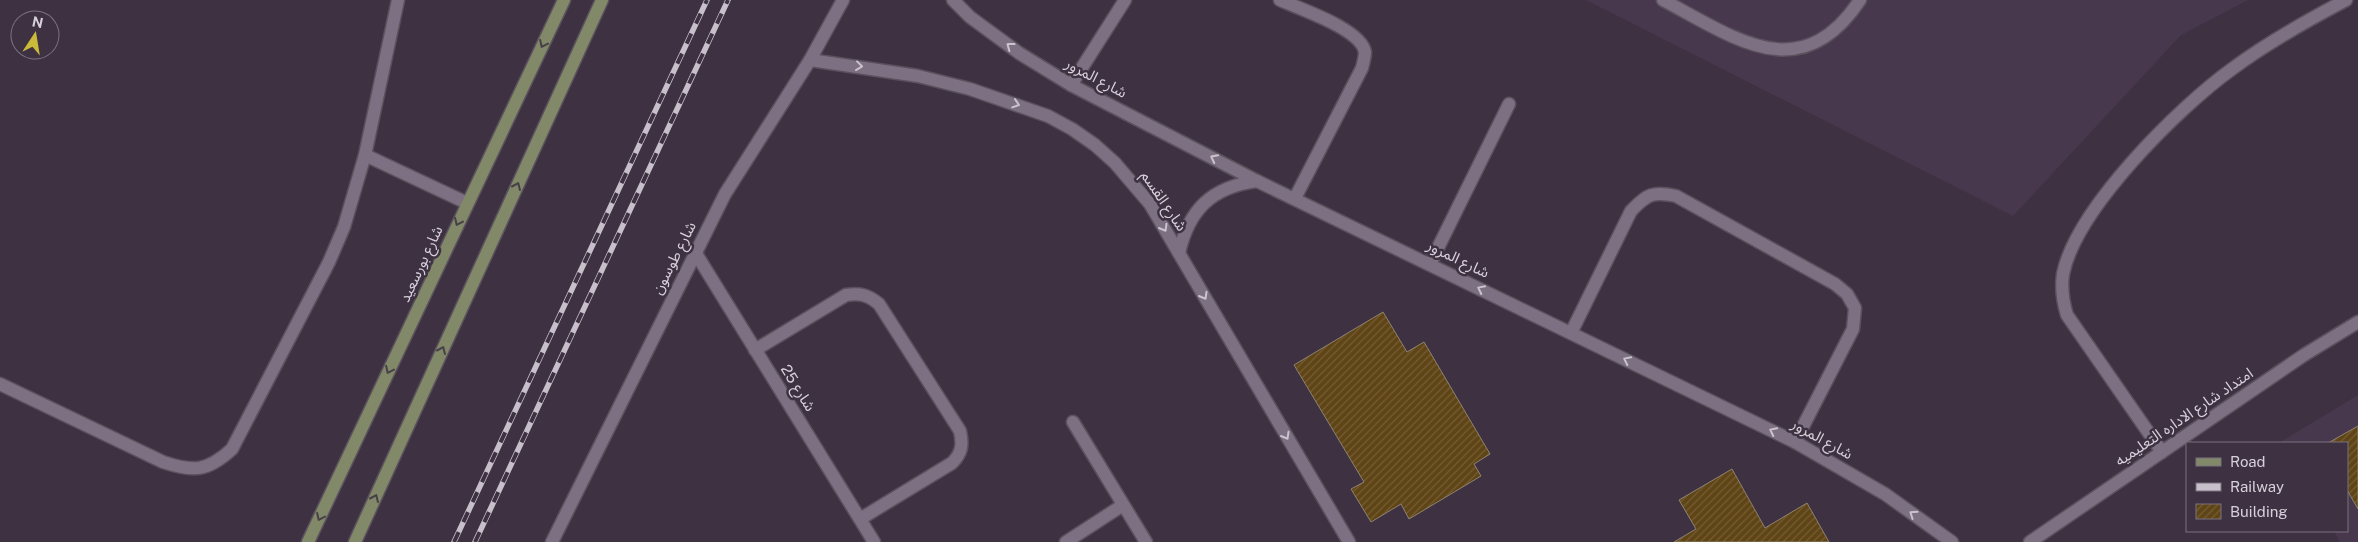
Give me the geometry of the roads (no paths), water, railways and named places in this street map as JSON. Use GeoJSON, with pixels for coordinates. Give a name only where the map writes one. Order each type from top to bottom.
{"type":"FeatureCollection","features":[{"type":"Feature","properties":{"kind":"main road","name":"شارع بورسعيد"},"geometry":{"type":"LineString","coordinates":[[308,542],[564,0]]}},
{"type":"Feature","properties":{"kind":"main road"},"geometry":{"type":"LineString","coordinates":[[355,542],[602,0]]}},
{"type":"Feature","properties":{"kind":"street"},"geometry":{"type":"LineString","coordinates":[[0,384],[163,462],[182,468],[200,469],[218,462],[232,450],[329,262],[356,191],[398,0]]}},
{"type":"Feature","properties":{"kind":"street","name":"شارع طوسون"},"geometry":{"type":"LineString","coordinates":[[552,542],[695,252],[730,186],[810,60],[843,0]]}},
{"type":"Feature","properties":{"kind":"street","name":"شارع المرور"},"geometry":{"type":"LineString","coordinates":[[953,0],[970,17],[1019,53],[1071,84],[1257,180],[1795,442],[1885,494],[1952,542]]}},
{"type":"Feature","properties":{"kind":"street"},"geometry":{"type":"LineString","coordinates":[[1071,84],[1125,0]]}},
{"type":"Feature","properties":{"kind":"street"},"geometry":{"type":"LineString","coordinates":[[1280,0],[1345,29],[1358,40],[1365,52],[1362,68],[1295,198]]}},
{"type":"Feature","properties":{"kind":"street"},"geometry":{"type":"LineString","coordinates":[[1663,0],[1756,47],[1786,50],[1816,42],[1842,26],[1860,0]]}},
{"type":"Feature","properties":{"kind":"street"},"geometry":{"type":"LineString","coordinates":[[2162,452],[2067,315],[2062,290],[2063,275],[2073,246],[2121,175],[2156,136],[2194,99],[2232,69],[2292,28],[2346,0]]}},
{"type":"Feature","properties":{"kind":"street","name":"شارع القسم"},"geometry":{"type":"LineString","coordinates":[[810,60],[918,76],[970,89],[1048,116],[1072,129],[1115,163],[1150,204],[1349,542]]}},
{"type":"Feature","properties":{"kind":"street"},"geometry":{"type":"LineString","coordinates":[[1430,264],[1509,104]]}},
{"type":"Feature","properties":{"kind":"street"},"geometry":{"type":"LineString","coordinates":[[365,156],[467,203]]}},
{"type":"Feature","properties":{"kind":"street"},"geometry":{"type":"LineString","coordinates":[[1179,254],[1183,234],[1192,217],[1204,202],[1220,190],[1238,183],[1257,180]]}},
{"type":"Feature","properties":{"kind":"street"},"geometry":{"type":"LineString","coordinates":[[1571,334],[1631,211],[1644,197],[1660,192],[1676,196],[1835,284],[1847,294],[1855,308],[1853,329],[1795,442]]}},
{"type":"Feature","properties":{"kind":"street","name":"شارع 25"},"geometry":{"type":"LineString","coordinates":[[695,252],[874,542]]}},
{"type":"Feature","properties":{"kind":"street"},"geometry":{"type":"LineString","coordinates":[[756,350],[846,295],[857,293],[868,295],[879,304],[960,431],[963,442],[959,455],[952,463],[860,519]]}},
{"type":"Feature","properties":{"kind":"street","name":"امتداد شارع الاداره التعليميه"},"geometry":{"type":"LineString","coordinates":[[2030,542],[2304,355],[2358,322]]}},
{"type":"Feature","properties":{"kind":"street"},"geometry":{"type":"LineString","coordinates":[[1073,422],[1146,542]]}},
{"type":"Feature","properties":{"kind":"street"},"geometry":{"type":"LineString","coordinates":[[1066,542],[1123,505]]}},
{"type":"Feature","properties":{"kind":"railway"},"geometry":{"type":"LineString","coordinates":[[454,542],[707,0]]}},
{"type":"Feature","properties":{"kind":"railway"},"geometry":{"type":"LineString","coordinates":[[475,542],[728,0]]}}]}
